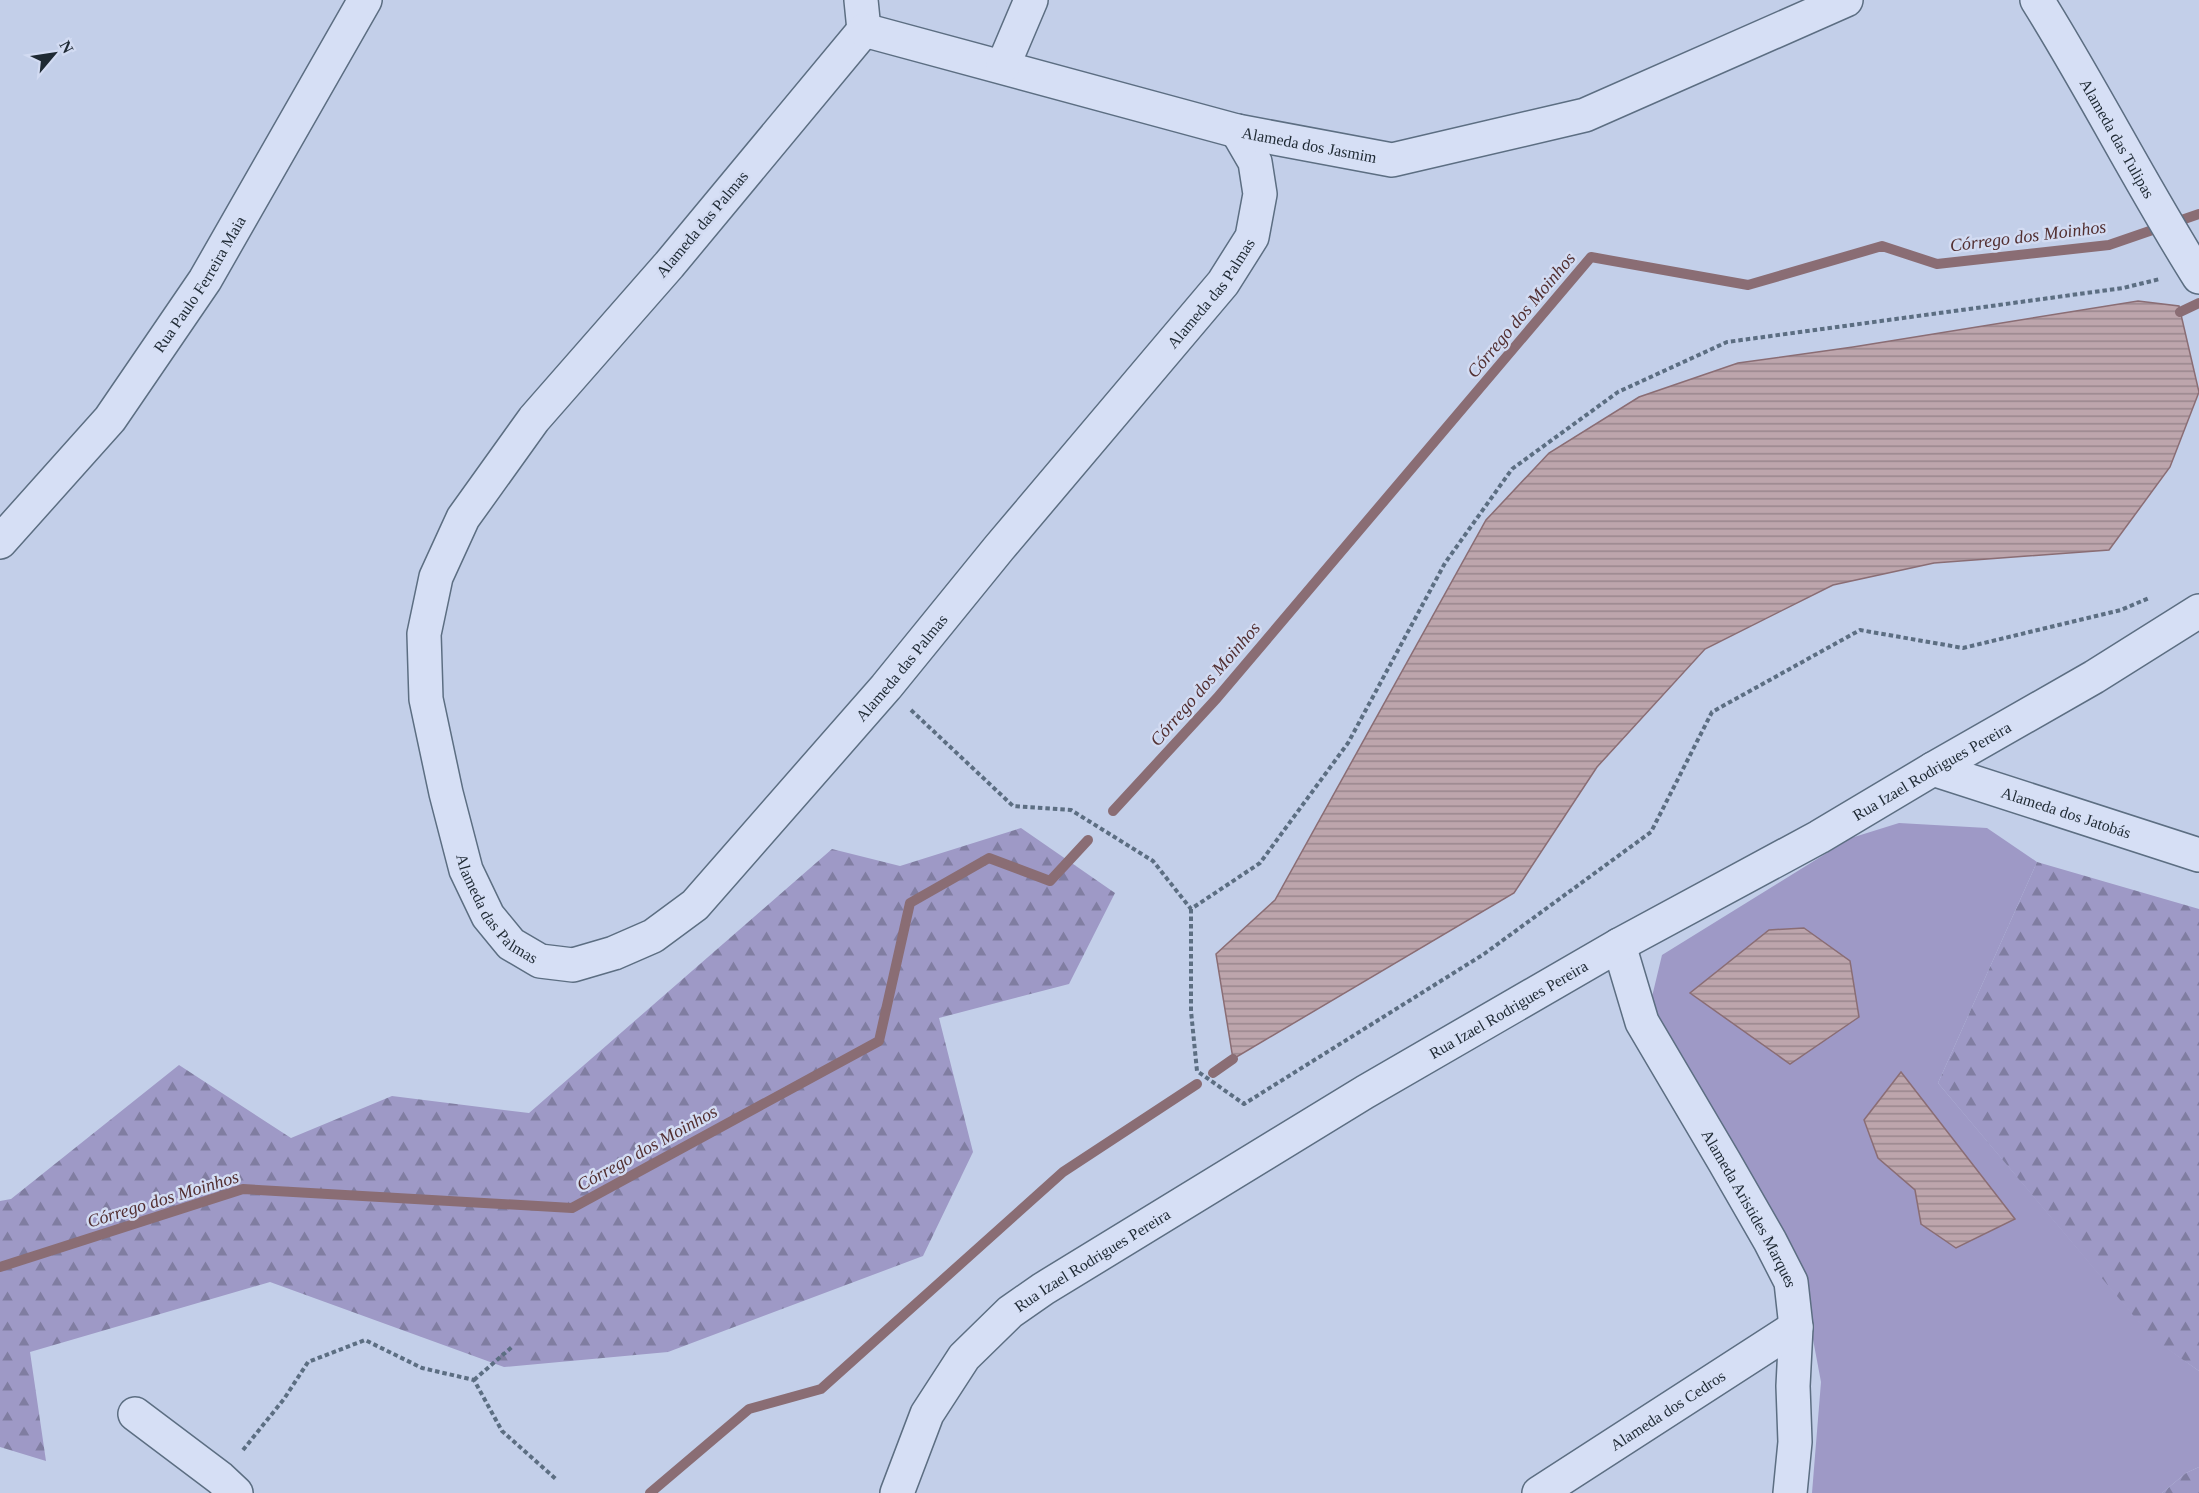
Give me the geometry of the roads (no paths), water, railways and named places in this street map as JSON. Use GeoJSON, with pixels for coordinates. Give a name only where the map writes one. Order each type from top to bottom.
{"type":"FeatureCollection","features":[{"type":"Feature","properties":{"kind":"street","name":"Rua Paulo Ferreira Maia"},"geometry":{"type":"LineString","coordinates":[[0,542],[110,419],[206,280],[365,0]]}},
{"type":"Feature","properties":{"kind":"street"},"geometry":{"type":"LineString","coordinates":[[1003,66],[1031,0]]}},
{"type":"Feature","properties":{"kind":"street","name":"Alameda dos Jasmim"},"geometry":{"type":"LineString","coordinates":[[863,15],[1003,66],[1237,131],[1392,160],[1585,115],[1846,0]]}},
{"type":"Feature","properties":{"kind":"street","name":"Alameda das Tulipas"},"geometry":{"type":"LineString","coordinates":[[2037,0],[2188,260]]}},
{"type":"Feature","properties":{"kind":"street","name":"Alameda das Palmas"},"geometry":{"type":"LineString","coordinates":[[863,15],[669,265],[534,419],[463,518],[436,577],[424,634],[426,699],[446,793],[466,870],[488,916],[511,944],[540,961],[573,965],[614,953],[653,936],[695,905],[886,687],[999,548],[1223,283],[1252,237],[1260,194],[1255,162],[1237,131]]}},
{"type":"Feature","properties":{"kind":"street","name":"Rua Izael Rodrigues Pereira"},"geometry":{"type":"LineString","coordinates":[[897,1493],[927,1414],[964,1357],[1010,1312],[1092,1258],[1355,1098],[1619,945],[1819,837],[2094,677],[2199,610]]}},
{"type":"Feature","properties":{"kind":"street","name":"Alameda dos Jatobás"},"geometry":{"type":"LineString","coordinates":[[1933,769],[2199,855]]}},
{"type":"Feature","properties":{"kind":"street","name":"Alameda Aristides Marques"},"geometry":{"type":"LineString","coordinates":[[1619,945],[1642,1022],[1753,1211],[1791,1282],[1796,1327],[1792,1386],[1795,1442],[1790,1493]]}},
{"type":"Feature","properties":{"kind":"street","name":"Alameda dos Cedros"},"geometry":{"type":"LineString","coordinates":[[1539,1493],[1796,1327]]}},
{"type":"Feature","properties":{"kind":"street"},"geometry":{"type":"LineString","coordinates":[[135,1414],[228,1486]]}},
{"type":"Feature","properties":{"kind":"waterway","name":"Córrego dos Moinhos"},"geometry":{"type":"LineString","coordinates":[[1113,811],[1217,698],[1591,257],[1748,285],[1882,246],[1937,264],[2109,245],[2199,214]]}},
{"type":"Feature","properties":{"kind":"waterway"},"geometry":{"type":"LineString","coordinates":[[2180,312],[2199,303]]}},
{"type":"Feature","properties":{"kind":"waterway","name":"Córrego dos Moinhos"},"geometry":{"type":"LineString","coordinates":[[0,1267],[243,1189],[572,1208],[879,1041],[910,903],[989,858],[1050,881],[1088,840]]}},
{"type":"Feature","properties":{"kind":"waterway"},"geometry":{"type":"LineString","coordinates":[[1213,1073],[1233,1059]]}},
{"type":"Feature","properties":{"kind":"waterway"},"geometry":{"type":"LineString","coordinates":[[650,1493],[749,1409],[821,1389],[1063,1172],[1197,1084]]}}]}
